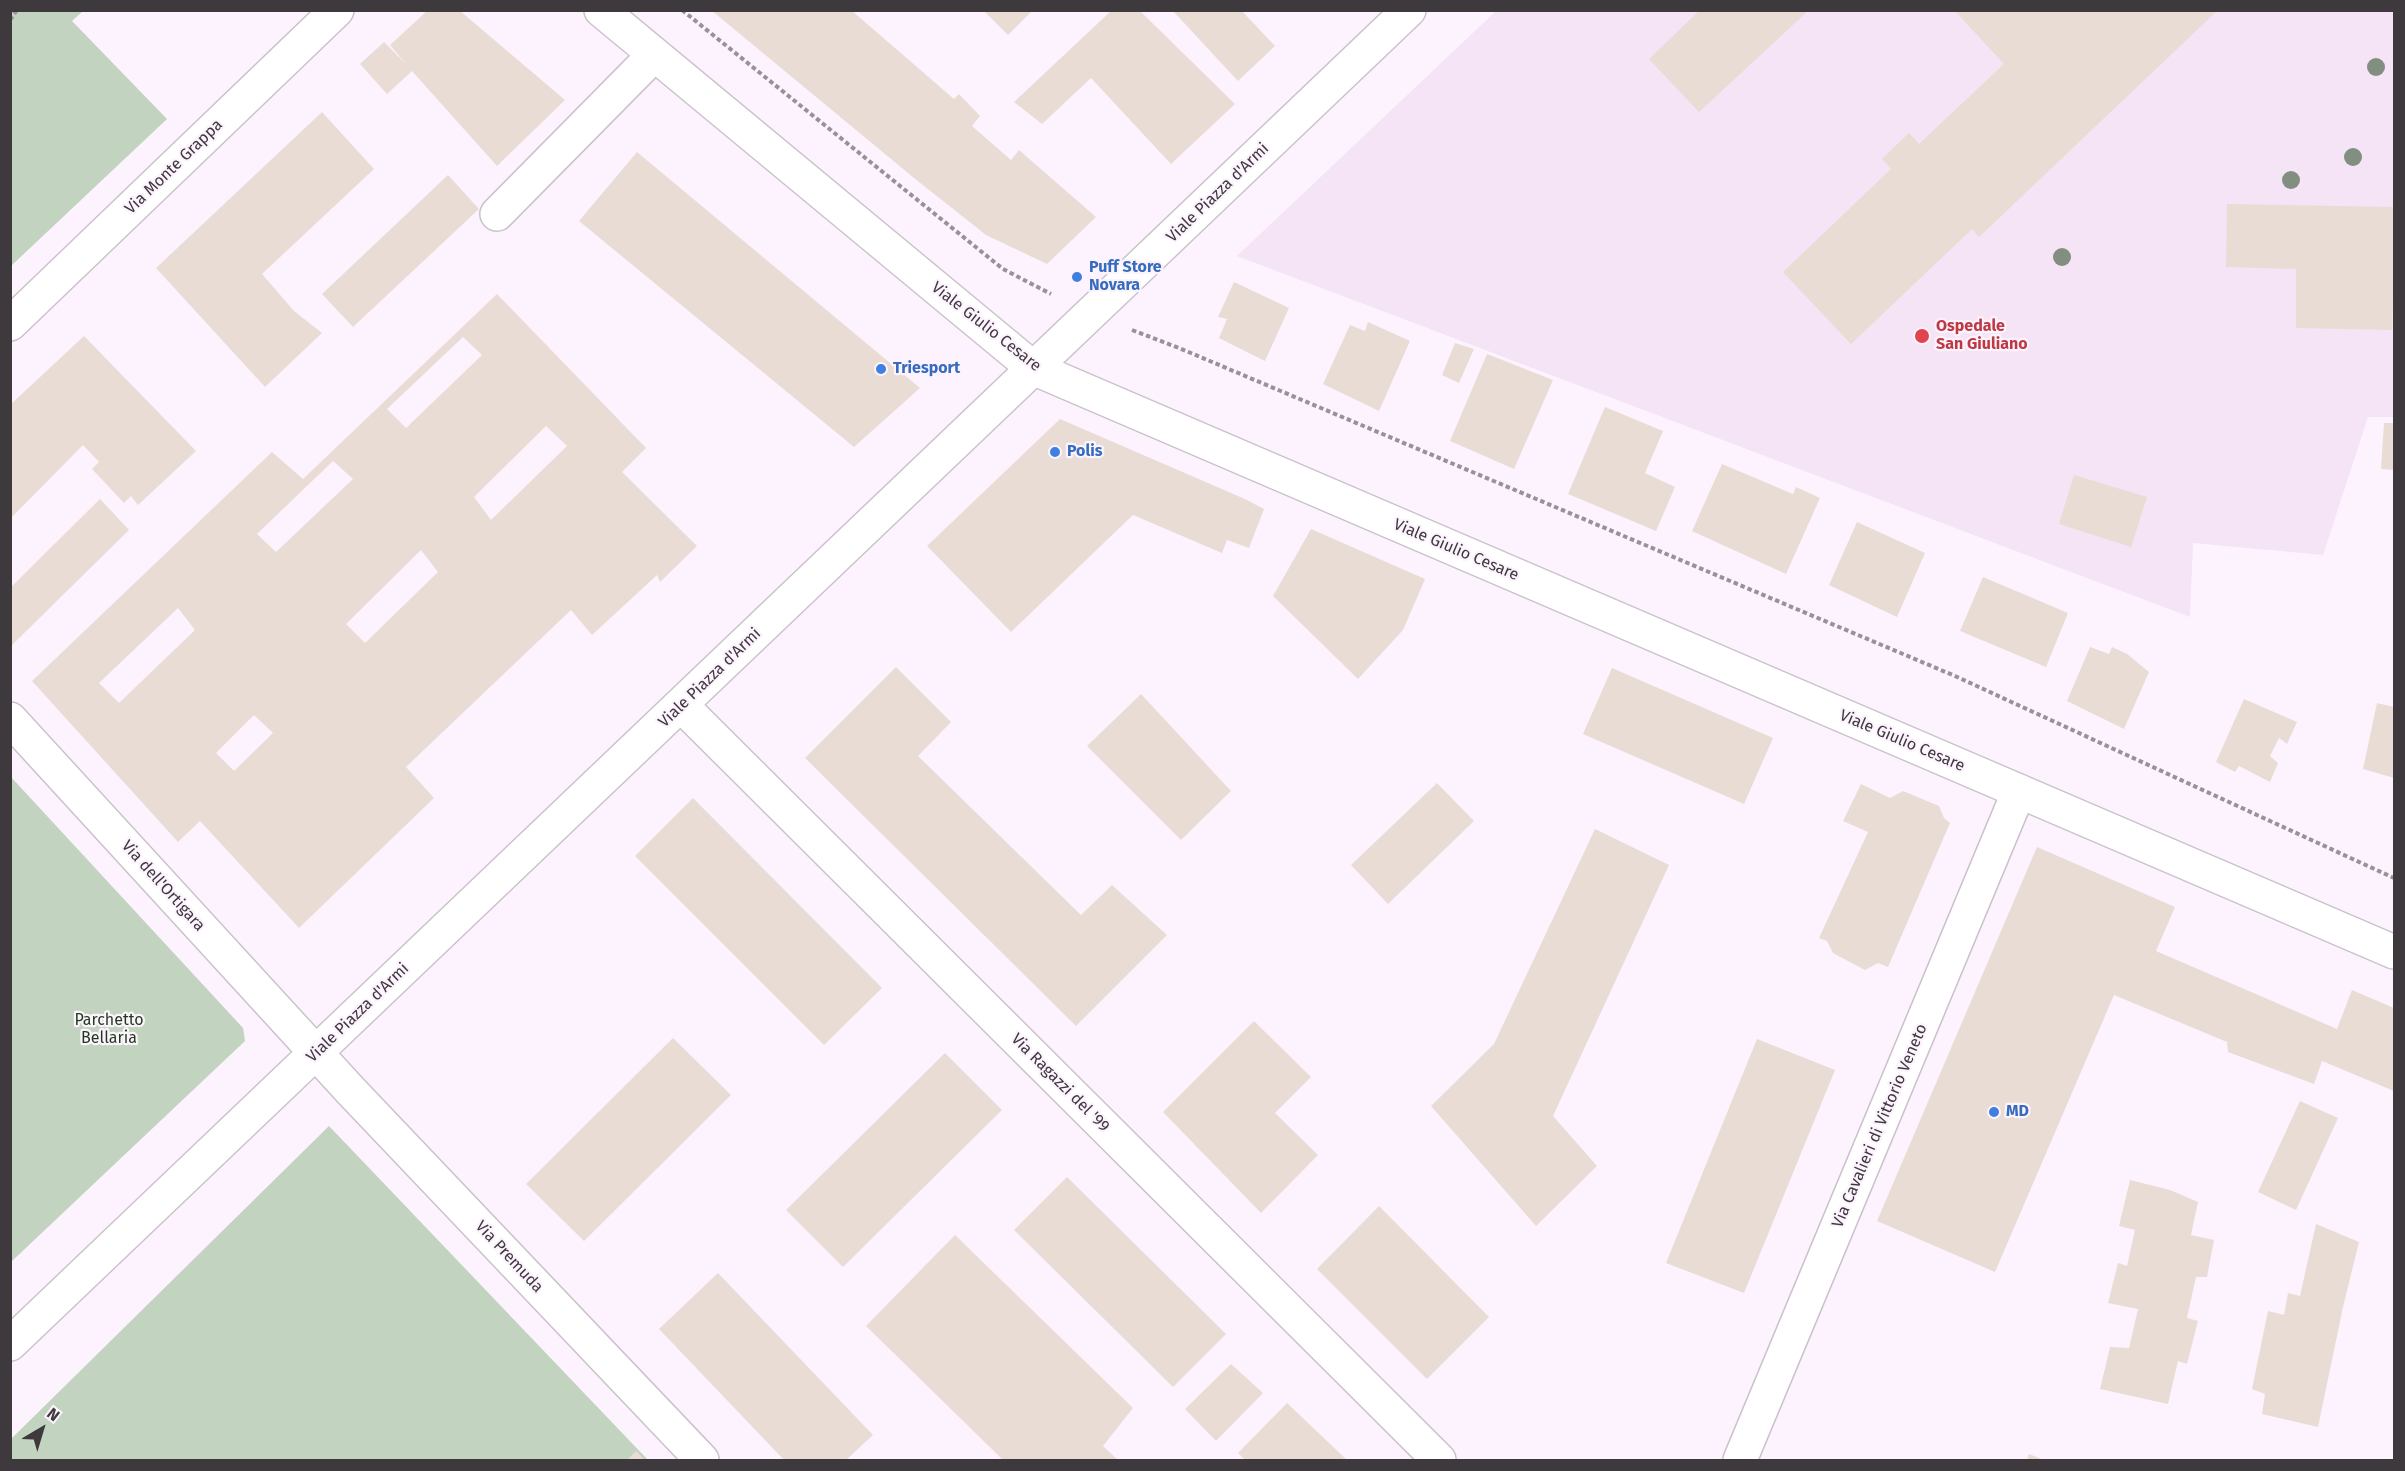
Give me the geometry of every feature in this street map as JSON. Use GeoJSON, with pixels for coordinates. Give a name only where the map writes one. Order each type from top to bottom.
{"type":"FeatureCollection","features":[{"type":"Feature","properties":{"kind":"street","name":"Via Monte Grappa"},"geometry":{"type":"LineString","coordinates":[[10,324],[337,10]]}},
{"type":"Feature","properties":{"kind":"street","name":"Viale Giulio Cesare"},"geometry":{"type":"LineString","coordinates":[[601,10],[1033,368],[2394,952]]}},
{"type":"Feature","properties":{"kind":"street","name":"Viale Piazza d'Armi"},"geometry":{"type":"LineString","coordinates":[[10,1344],[1408,10]]}},
{"type":"Feature","properties":{"kind":"street"},"geometry":{"type":"LineString","coordinates":[[497,214],[654,55]]}},
{"type":"Feature","properties":{"kind":"street","name":"Via Ragazzi del '99"},"geometry":{"type":"LineString","coordinates":[[681,705],[1439,1461]]}},
{"type":"Feature","properties":{"kind":"street","name":"Via dell'Ortigara"},"geometry":{"type":"LineString","coordinates":[[10,719],[316,1053]]}},
{"type":"Feature","properties":{"kind":"street","name":"Via Cavalieri di Vittorio Veneto"},"geometry":{"type":"LineString","coordinates":[[1740,1461],[2019,791]]}},
{"type":"Feature","properties":{"kind":"street","name":"Via Premuda"},"geometry":{"type":"LineString","coordinates":[[316,1053],[702,1461]]}},
{"type":"Feature","properties":{"kind":"path"},"geometry":{"type":"LineString","coordinates":[[10,20],[17,10]]}},
{"type":"Feature","properties":{"kind":"path"},"geometry":{"type":"LineString","coordinates":[[682,10],[1003,269],[1047,292]]}},
{"type":"Feature","properties":{"kind":"path"},"geometry":{"type":"LineString","coordinates":[[1133,331],[1179,348],[1955,676],[2394,878]]}},
{"type":"Feature","properties":{"kind":"shaded area","name":"Ospedale San Giuliano"},"geometry":{"type":"Polygon","coordinates":[[[1496,11],[2394,11],[2394,417],[2368,417],[2323,555],[2193,543],[2190,617],[1237,256],[1496,11]]]}},
{"type":"Feature","properties":{"kind":"green space"},"geometry":{"type":"Polygon","coordinates":[[[11,10],[83,11],[72,21],[167,119],[11,266],[11,10]]]}},
{"type":"Feature","properties":{"kind":"green space","name":"Parchetto Bellaria"},"geometry":{"type":"Polygon","coordinates":[[[11,777],[243,1028],[245,1041],[11,1262],[11,777]]]}},
{"type":"Feature","properties":{"kind":"green space"},"geometry":{"type":"Polygon","coordinates":[[[329,1126],[648,1460],[11,1460],[11,1439],[329,1126]]]}},
{"type":"Feature","properties":{"kind":"building"},"geometry":{"type":"Polygon","coordinates":[[[428,10],[459,10],[565,100],[497,166],[412,71],[387,94],[360,64],[384,42],[405,63],[390,45],[428,10]]]}},
{"type":"Feature","properties":{"kind":"building"},"geometry":{"type":"Polygon","coordinates":[[[711,10],[851,10],[954,99],[959,94],[980,116],[972,126],[1011,160],[1019,150],[1096,217],[1047,264],[986,235],[711,10]]]}},
{"type":"Feature","properties":{"kind":"building"},"geometry":{"type":"Polygon","coordinates":[[[983,10],[1033,10],[1008,35],[983,10]]]}},
{"type":"Feature","properties":{"kind":"building"},"geometry":{"type":"Polygon","coordinates":[[[1112,10],[1139,10],[1235,104],[1171,164],[1091,78],[1042,124],[1014,102],[1112,10]]]}},
{"type":"Feature","properties":{"kind":"building"},"geometry":{"type":"Polygon","coordinates":[[[1172,10],[1241,10],[1275,46],[1238,81],[1172,10]]]}},
{"type":"Feature","properties":{"kind":"building"},"geometry":{"type":"Polygon","coordinates":[[[1700,10],[1809,10],[1699,112],[1649,59],[1700,10]]]}},
{"type":"Feature","properties":{"kind":"building"},"geometry":{"type":"Polygon","coordinates":[[[1954,10],[2218,10],[1979,237],[1972,229],[1851,344],[1783,272],[1891,169],[1882,159],[1909,133],[1919,144],[2004,64],[1954,10]]]}},
{"type":"Feature","properties":{"kind":"building"},"geometry":{"type":"Polygon","coordinates":[[[322,112],[374,169],[262,274],[294,311],[322,333],[265,387],[156,268],[322,112]]]}},
{"type":"Feature","properties":{"kind":"building"},"geometry":{"type":"Polygon","coordinates":[[[637,152],[920,388],[854,447],[579,221],[637,152]]]}},
{"type":"Feature","properties":{"kind":"building"},"geometry":{"type":"Polygon","coordinates":[[[448,175],[479,209],[353,327],[322,294],[448,175]]]}},
{"type":"Feature","properties":{"kind":"building"},"geometry":{"type":"Polygon","coordinates":[[[2227,204],[2394,207],[2392,330],[2296,328],[2296,269],[2226,267],[2227,204]]]}},
{"type":"Feature","properties":{"kind":"building"},"geometry":{"type":"Polygon","coordinates":[[[1234,282],[1289,308],[1265,361],[1219,338],[1227,319],[1218,317],[1234,282]]]}},
{"type":"Feature","properties":{"kind":"building"},"geometry":{"type":"Polygon","coordinates":[[[497,294],[646,448],[622,472],[697,546],[660,582],[657,575],[592,635],[571,610],[406,767],[434,798],[299,928],[200,821],[178,842],[32,681],[272,452],[303,479],[497,294]],[[463,337],[387,409],[406,428],[482,355],[463,337]],[[546,426],[474,497],[491,520],[567,446],[546,426]],[[333,461],[257,534],[276,552],[353,479],[333,461]],[[421,550],[346,624],[365,643],[438,572],[421,550]],[[178,608],[99,683],[119,703],[195,630],[178,608]],[[254,715],[216,753],[234,771],[273,733],[254,715]]]}},
{"type":"Feature","properties":{"kind":"building"},"geometry":{"type":"Polygon","coordinates":[[[1368,322],[1410,341],[1379,411],[1323,384],[1350,325],[1365,331],[1368,322]]]}},
{"type":"Feature","properties":{"kind":"building"},"geometry":{"type":"Polygon","coordinates":[[[84,336],[196,451],[138,505],[131,496],[124,503],[92,469],[99,462],[83,445],[10,519],[10,405],[84,336]]]}},
{"type":"Feature","properties":{"kind":"building"},"geometry":{"type":"Polygon","coordinates":[[[1455,343],[1474,349],[1459,383],[1442,375],[1455,343]]]}},
{"type":"Feature","properties":{"kind":"building"},"geometry":{"type":"Polygon","coordinates":[[[1487,354],[1553,380],[1514,469],[1450,441],[1487,354]]]}},
{"type":"Feature","properties":{"kind":"building"},"geometry":{"type":"Polygon","coordinates":[[[1605,407],[1663,431],[1645,473],[1675,487],[1656,531],[1568,494],[1605,407]]]}},
{"type":"Feature","properties":{"kind":"building"},"geometry":{"type":"Polygon","coordinates":[[[1060,419],[1264,509],[1249,548],[1227,540],[1222,553],[1133,515],[1011,632],[927,546],[1060,419]]]}},
{"type":"Feature","properties":{"kind":"building"},"geometry":{"type":"Polygon","coordinates":[[[2384,423],[2394,423],[2394,470],[2381,469],[2384,423]]]}},
{"type":"Feature","properties":{"kind":"building"},"geometry":{"type":"Polygon","coordinates":[[[1722,464],[1793,494],[1796,487],[1820,498],[1786,574],[1692,531],[1722,464]]]}},
{"type":"Feature","properties":{"kind":"building"},"geometry":{"type":"Polygon","coordinates":[[[2074,475],[2147,497],[2131,547],[2059,524],[2074,475]]]}},
{"type":"Feature","properties":{"kind":"building"},"geometry":{"type":"Polygon","coordinates":[[[100,499],[129,530],[10,647],[10,588],[100,499]]]}},
{"type":"Feature","properties":{"kind":"building"},"geometry":{"type":"Polygon","coordinates":[[[1857,522],[1925,553],[1897,617],[1829,585],[1857,522]]]}},
{"type":"Feature","properties":{"kind":"building"},"geometry":{"type":"Polygon","coordinates":[[[1311,529],[1425,579],[1403,630],[1358,679],[1273,596],[1311,529]]]}},
{"type":"Feature","properties":{"kind":"building"},"geometry":{"type":"Polygon","coordinates":[[[1983,577],[2068,613],[2046,667],[1960,631],[1983,577]]]}},
{"type":"Feature","properties":{"kind":"building"},"geometry":{"type":"Polygon","coordinates":[[[2090,647],[2109,654],[2112,647],[2127,654],[2149,672],[2124,729],[2067,701],[2090,647]]]}},
{"type":"Feature","properties":{"kind":"building"},"geometry":{"type":"Polygon","coordinates":[[[896,667],[951,722],[918,756],[1081,915],[1112,885],[1167,935],[1076,1026],[805,758],[896,667]]]}},
{"type":"Feature","properties":{"kind":"building"},"geometry":{"type":"Polygon","coordinates":[[[1612,668],[1773,738],[1744,804],[1583,734],[1612,668]]]}},
{"type":"Feature","properties":{"kind":"building"},"geometry":{"type":"Polygon","coordinates":[[[1141,694],[1231,791],[1181,840],[1087,746],[1141,694]]]}},
{"type":"Feature","properties":{"kind":"building"},"geometry":{"type":"Polygon","coordinates":[[[2244,699],[2297,722],[2287,744],[2279,738],[2270,756],[2278,763],[2270,782],[2239,766],[2235,772],[2216,762],[2244,699]]]}},
{"type":"Feature","properties":{"kind":"building"},"geometry":{"type":"Polygon","coordinates":[[[2377,703],[2394,707],[2394,778],[2363,769],[2377,703]]]}},
{"type":"Feature","properties":{"kind":"building"},"geometry":{"type":"Polygon","coordinates":[[[1437,783],[1474,821],[1388,904],[1351,865],[1437,783]]]}},
{"type":"Feature","properties":{"kind":"building"},"geometry":{"type":"Polygon","coordinates":[[[1861,784],[1890,798],[1903,791],[1939,806],[1944,818],[1950,823],[1888,967],[1878,963],[1865,970],[1833,953],[1827,941],[1819,938],[1868,832],[1843,821],[1861,784]]]}},
{"type":"Feature","properties":{"kind":"building"},"geometry":{"type":"Polygon","coordinates":[[[693,798],[882,988],[824,1045],[635,856],[693,798]]]}},
{"type":"Feature","properties":{"kind":"building"},"geometry":{"type":"Polygon","coordinates":[[[1595,829],[1669,865],[1553,1116],[1597,1166],[1536,1226],[1431,1106],[1494,1044],[1595,829]]]}},
{"type":"Feature","properties":{"kind":"building","name":"MD"},"geometry":{"type":"Polygon","coordinates":[[[2037,847],[2175,907],[2156,951],[2337,1029],[2352,990],[2394,1008],[2394,1091],[2322,1061],[2314,1084],[2228,1052],[2227,1042],[2114,995],[1995,1272],[1877,1221],[2037,847]]]}},
{"type":"Feature","properties":{"kind":"building"},"geometry":{"type":"Polygon","coordinates":[[[1254,1021],[1311,1077],[1275,1113],[1318,1155],[1261,1213],[1163,1112],[1254,1021]]]}},
{"type":"Feature","properties":{"kind":"building"},"geometry":{"type":"Polygon","coordinates":[[[673,1038],[731,1095],[584,1241],[526,1184],[673,1038]]]}},
{"type":"Feature","properties":{"kind":"building"},"geometry":{"type":"Polygon","coordinates":[[[1757,1039],[1835,1070],[1744,1293],[1666,1263],[1757,1039]]]}},
{"type":"Feature","properties":{"kind":"building"},"geometry":{"type":"Polygon","coordinates":[[[945,1053],[1002,1110],[843,1267],[786,1210],[945,1053]]]}},
{"type":"Feature","properties":{"kind":"building"},"geometry":{"type":"Polygon","coordinates":[[[2300,1101],[2338,1118],[2296,1210],[2258,1192],[2300,1101]]]}},
{"type":"Feature","properties":{"kind":"building"},"geometry":{"type":"Polygon","coordinates":[[[1067,1177],[1226,1334],[1173,1387],[1014,1230],[1067,1177]]]}},
{"type":"Feature","properties":{"kind":"building"},"geometry":{"type":"Polygon","coordinates":[[[2130,1180],[2170,1190],[2198,1202],[2191,1235],[2214,1240],[2207,1277],[2196,1277],[2187,1318],[2198,1321],[2187,1364],[2178,1361],[2168,1404],[2100,1389],[2110,1347],[2129,1348],[2138,1309],[2108,1303],[2118,1263],[2127,1266],[2135,1230],[2119,1226],[2130,1180]]]}},
{"type":"Feature","properties":{"kind":"building"},"geometry":{"type":"Polygon","coordinates":[[[1379,1206],[1489,1317],[1427,1379],[1317,1269],[1379,1206]]]}},
{"type":"Feature","properties":{"kind":"building"},"geometry":{"type":"Polygon","coordinates":[[[2316,1224],[2359,1242],[2318,1427],[2262,1414],[2265,1394],[2252,1389],[2268,1311],[2284,1315],[2288,1293],[2300,1296],[2316,1224]]]}},
{"type":"Feature","properties":{"kind":"building"},"geometry":{"type":"Polygon","coordinates":[[[955,1235],[1133,1408],[1103,1446],[1118,1460],[1003,1460],[866,1326],[955,1235]]]}},
{"type":"Feature","properties":{"kind":"building"},"geometry":{"type":"Polygon","coordinates":[[[718,1273],[873,1435],[846,1460],[784,1460],[659,1329],[718,1273]]]}},
{"type":"Feature","properties":{"kind":"building"},"geometry":{"type":"Polygon","coordinates":[[[1231,1364],[1263,1393],[1216,1441],[1185,1409],[1231,1364]]]}},
{"type":"Feature","properties":{"kind":"building"},"geometry":{"type":"Polygon","coordinates":[[[1287,1403],[1347,1460],[1245,1460],[1238,1453],[1287,1403]]]}},
{"type":"Feature","properties":{"kind":"building"},"geometry":{"type":"Polygon","coordinates":[[[636,1451],[645,1460],[627,1460],[636,1451]]]}},
{"type":"Feature","properties":{"kind":"building"},"geometry":{"type":"Polygon","coordinates":[[[2029,1454],[2044,1460],[2027,1460],[2029,1454]]]}},
{"type":"Feature","properties":{"kind":"place","name":"Puff Store Novara"},"geometry":{"type":"Point","coordinates":[1077,277]}},
{"type":"Feature","properties":{"kind":"place","name":"Ospedale San Giuliano"},"geometry":{"type":"Point","coordinates":[1922,336]}},
{"type":"Feature","properties":{"kind":"place","name":"Triesport"},"geometry":{"type":"Point","coordinates":[881,369]}},
{"type":"Feature","properties":{"kind":"place","name":"Polis"},"geometry":{"type":"Point","coordinates":[1055,452]}},
{"type":"Feature","properties":{"kind":"place","name":"MD"},"geometry":{"type":"Point","coordinates":[1994,1112]}}]}
